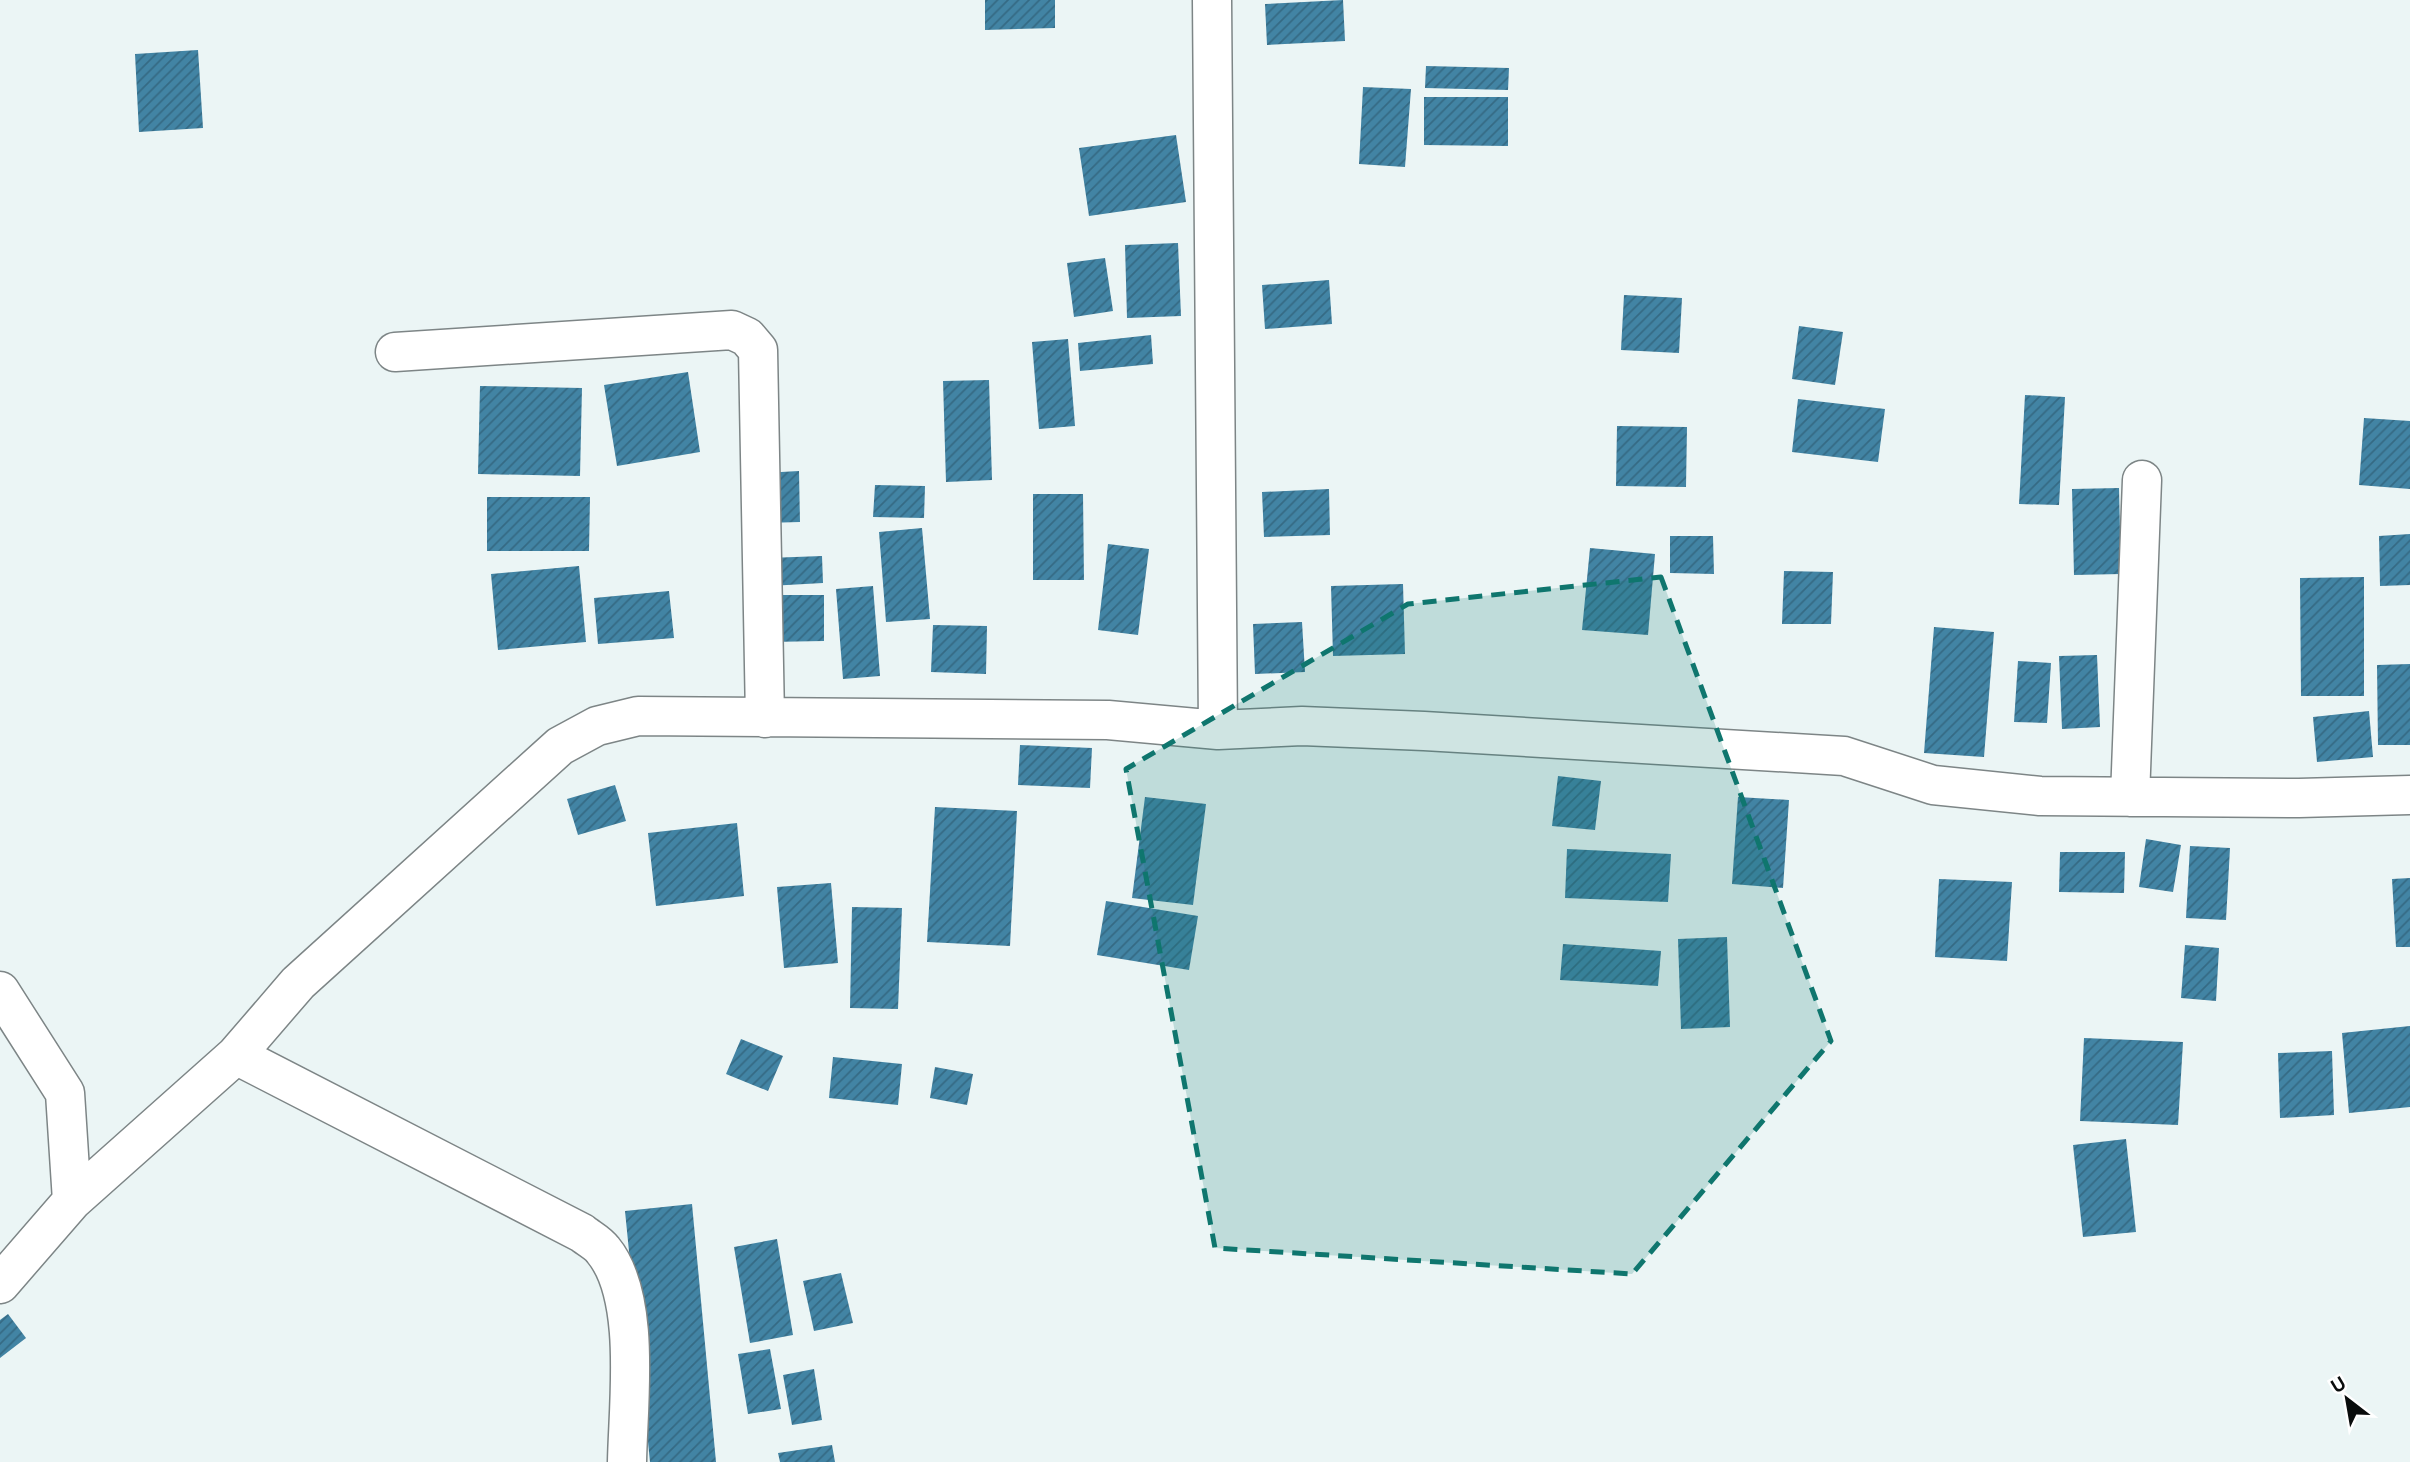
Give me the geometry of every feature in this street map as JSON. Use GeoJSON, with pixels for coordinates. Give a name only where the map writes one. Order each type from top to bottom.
{"type":"FeatureCollection","features":[{"type":"Feature","properties":{"kind":"street"},"geometry":{"type":"LineString","coordinates":[[1212,0],[1218,730]]}},
{"type":"Feature","properties":{"kind":"street"},"geometry":{"type":"LineString","coordinates":[[395,352],[732,330],[747,337],[758,350],[765,718]]}},
{"type":"Feature","properties":{"kind":"street"},"geometry":{"type":"LineString","coordinates":[[2130,797],[2141,480]]}},
{"type":"Feature","properties":{"kind":"street"},"geometry":{"type":"LineString","coordinates":[[0,1284],[72,1200],[236,1055],[298,983],[560,746],[597,726],[638,716],[975,717],[1108,720],[1218,730],[1302,726],[1424,731],[1844,756],[1933,785],[2040,796],[2410,795]]}},
{"type":"Feature","properties":{"kind":"street"},"geometry":{"type":"LineString","coordinates":[[0,991],[65,1093],[72,1200]]}},
{"type":"Feature","properties":{"kind":"street"},"geometry":{"type":"LineString","coordinates":[[236,1055],[582,1233],[603,1249],[618,1274],[629,1324],[627,1462]]}},
{"type":"Feature","properties":{"kind":"highlighted area"},"geometry":{"type":"Polygon","coordinates":[[[1661,577],[1831,1041],[1632,1274],[1215,1248],[1126,769],[1408,604],[1661,577]]]}},
{"type":"Feature","properties":{"kind":"building"},"geometry":{"type":"Polygon","coordinates":[[[985,0],[1055,0],[1055,28],[985,30],[985,0]]]}},
{"type":"Feature","properties":{"kind":"building"},"geometry":{"type":"Polygon","coordinates":[[[1343,0],[1345,41],[1267,45],[1265,4],[1343,0]]]}},
{"type":"Feature","properties":{"kind":"building"},"geometry":{"type":"Polygon","coordinates":[[[198,50],[203,128],[139,132],[135,54],[198,50]]]}},
{"type":"Feature","properties":{"kind":"building"},"geometry":{"type":"Polygon","coordinates":[[[1426,66],[1509,68],[1508,90],[1425,88],[1426,66]]]}},
{"type":"Feature","properties":{"kind":"building"},"geometry":{"type":"Polygon","coordinates":[[[1363,87],[1411,89],[1405,167],[1359,164],[1363,87]]]}},
{"type":"Feature","properties":{"kind":"building"},"geometry":{"type":"Polygon","coordinates":[[[1424,97],[1508,97],[1508,146],[1424,145],[1424,97]]]}},
{"type":"Feature","properties":{"kind":"building"},"geometry":{"type":"Polygon","coordinates":[[[1176,135],[1186,202],[1089,216],[1079,148],[1176,135]]]}},
{"type":"Feature","properties":{"kind":"building"},"geometry":{"type":"Polygon","coordinates":[[[1178,243],[1181,316],[1127,318],[1125,245],[1178,243]]]}},
{"type":"Feature","properties":{"kind":"building"},"geometry":{"type":"Polygon","coordinates":[[[1105,258],[1113,311],[1074,317],[1067,263],[1105,258]]]}},
{"type":"Feature","properties":{"kind":"building"},"geometry":{"type":"Polygon","coordinates":[[[1329,280],[1332,324],[1265,329],[1262,285],[1329,280]]]}},
{"type":"Feature","properties":{"kind":"building"},"geometry":{"type":"Polygon","coordinates":[[[1624,295],[1682,298],[1679,353],[1621,350],[1624,295]]]}},
{"type":"Feature","properties":{"kind":"building"},"geometry":{"type":"Polygon","coordinates":[[[1799,326],[1843,332],[1835,385],[1792,379],[1799,326]]]}},
{"type":"Feature","properties":{"kind":"building"},"geometry":{"type":"Polygon","coordinates":[[[1151,335],[1153,364],[1080,371],[1078,343],[1151,335]]]}},
{"type":"Feature","properties":{"kind":"building"},"geometry":{"type":"Polygon","coordinates":[[[1068,339],[1075,426],[1039,429],[1032,342],[1068,339]]]}},
{"type":"Feature","properties":{"kind":"building"},"geometry":{"type":"Polygon","coordinates":[[[688,372],[700,452],[617,466],[604,385],[688,372]]]}},
{"type":"Feature","properties":{"kind":"building"},"geometry":{"type":"Polygon","coordinates":[[[989,380],[992,480],[946,482],[943,381],[989,380]]]}},
{"type":"Feature","properties":{"kind":"building"},"geometry":{"type":"Polygon","coordinates":[[[480,386],[582,388],[580,476],[478,474],[480,386]]]}},
{"type":"Feature","properties":{"kind":"building"},"geometry":{"type":"Polygon","coordinates":[[[2025,395],[2065,397],[2059,505],[2019,504],[2025,395]]]}},
{"type":"Feature","properties":{"kind":"building"},"geometry":{"type":"Polygon","coordinates":[[[1798,399],[1885,409],[1878,462],[1792,452],[1798,399]]]}},
{"type":"Feature","properties":{"kind":"building"},"geometry":{"type":"Polygon","coordinates":[[[2364,418],[2410,421],[2410,489],[2359,485],[2364,418]]]}},
{"type":"Feature","properties":{"kind":"building"},"geometry":{"type":"Polygon","coordinates":[[[1617,426],[1687,427],[1686,487],[1616,486],[1617,426]]]}},
{"type":"Feature","properties":{"kind":"building"},"geometry":{"type":"Polygon","coordinates":[[[799,471],[800,522],[764,523],[763,473],[799,471]]]}},
{"type":"Feature","properties":{"kind":"building"},"geometry":{"type":"Polygon","coordinates":[[[875,485],[925,486],[924,518],[873,517],[875,485]]]}},
{"type":"Feature","properties":{"kind":"building"},"geometry":{"type":"Polygon","coordinates":[[[2119,488],[2121,574],[2074,575],[2072,489],[2119,488]]]}},
{"type":"Feature","properties":{"kind":"building"},"geometry":{"type":"Polygon","coordinates":[[[1329,489],[1330,535],[1264,537],[1262,492],[1329,489]]]}},
{"type":"Feature","properties":{"kind":"building"},"geometry":{"type":"Polygon","coordinates":[[[1033,494],[1083,494],[1084,580],[1033,580],[1033,494]]]}},
{"type":"Feature","properties":{"kind":"building"},"geometry":{"type":"Polygon","coordinates":[[[487,497],[590,497],[589,551],[487,551],[487,497]]]}},
{"type":"Feature","properties":{"kind":"building"},"geometry":{"type":"Polygon","coordinates":[[[922,528],[930,619],[886,622],[879,532],[922,528]]]}},
{"type":"Feature","properties":{"kind":"building"},"geometry":{"type":"Polygon","coordinates":[[[2410,534],[2410,585],[2380,586],[2379,536],[2410,534]]]}},
{"type":"Feature","properties":{"kind":"building"},"geometry":{"type":"Polygon","coordinates":[[[1670,536],[1713,536],[1714,574],[1670,573],[1670,536]]]}},
{"type":"Feature","properties":{"kind":"building"},"geometry":{"type":"Polygon","coordinates":[[[1108,544],[1149,549],[1138,635],[1098,630],[1108,544]]]}},
{"type":"Feature","properties":{"kind":"building"},"geometry":{"type":"Polygon","coordinates":[[[1590,548],[1655,554],[1648,635],[1582,630],[1590,548]]]}},
{"type":"Feature","properties":{"kind":"building"},"geometry":{"type":"Polygon","coordinates":[[[822,556],[823,583],[769,586],[768,558],[822,556]]]}},
{"type":"Feature","properties":{"kind":"building"},"geometry":{"type":"Polygon","coordinates":[[[579,566],[586,642],[498,650],[491,574],[579,566]]]}},
{"type":"Feature","properties":{"kind":"building"},"geometry":{"type":"Polygon","coordinates":[[[1784,571],[1833,572],[1831,624],[1782,624],[1784,571]]]}},
{"type":"Feature","properties":{"kind":"building"},"geometry":{"type":"Polygon","coordinates":[[[2364,577],[2364,696],[2301,696],[2300,578],[2364,577]]]}},
{"type":"Feature","properties":{"kind":"building"},"geometry":{"type":"Polygon","coordinates":[[[1403,584],[1405,654],[1333,656],[1331,586],[1403,584]]]}},
{"type":"Feature","properties":{"kind":"building"},"geometry":{"type":"Polygon","coordinates":[[[873,586],[880,676],[843,679],[836,589],[873,586]]]}},
{"type":"Feature","properties":{"kind":"building"},"geometry":{"type":"Polygon","coordinates":[[[669,591],[674,638],[598,644],[594,598],[669,591]]]}},
{"type":"Feature","properties":{"kind":"building"},"geometry":{"type":"Polygon","coordinates":[[[768,595],[824,595],[824,641],[769,642],[768,595]]]}},
{"type":"Feature","properties":{"kind":"building"},"geometry":{"type":"Polygon","coordinates":[[[1302,622],[1305,672],[1255,674],[1253,624],[1302,622]]]}},
{"type":"Feature","properties":{"kind":"building"},"geometry":{"type":"Polygon","coordinates":[[[933,625],[987,626],[986,674],[931,672],[933,625]]]}},
{"type":"Feature","properties":{"kind":"building"},"geometry":{"type":"Polygon","coordinates":[[[1934,627],[1994,632],[1984,757],[1924,753],[1934,627]]]}},
{"type":"Feature","properties":{"kind":"building"},"geometry":{"type":"Polygon","coordinates":[[[2097,655],[2100,727],[2062,729],[2059,656],[2097,655]]]}},
{"type":"Feature","properties":{"kind":"building"},"geometry":{"type":"Polygon","coordinates":[[[2018,661],[2051,663],[2047,723],[2014,722],[2018,661]]]}},
{"type":"Feature","properties":{"kind":"building"},"geometry":{"type":"Polygon","coordinates":[[[2410,664],[2410,745],[2378,745],[2377,665],[2410,664]]]}},
{"type":"Feature","properties":{"kind":"building"},"geometry":{"type":"Polygon","coordinates":[[[2369,711],[2373,757],[2317,762],[2313,717],[2369,711]]]}},
{"type":"Feature","properties":{"kind":"building"},"geometry":{"type":"Polygon","coordinates":[[[1020,745],[1092,748],[1090,788],[1018,785],[1020,745]]]}},
{"type":"Feature","properties":{"kind":"building"},"geometry":{"type":"Polygon","coordinates":[[[1558,776],[1601,781],[1595,830],[1552,826],[1558,776]]]}},
{"type":"Feature","properties":{"kind":"building"},"geometry":{"type":"Polygon","coordinates":[[[615,785],[626,821],[578,835],[567,799],[615,785]]]}},
{"type":"Feature","properties":{"kind":"building"},"geometry":{"type":"Polygon","coordinates":[[[1145,797],[1206,804],[1193,905],[1132,898],[1145,797]]]}},
{"type":"Feature","properties":{"kind":"building"},"geometry":{"type":"Polygon","coordinates":[[[1738,797],[1789,800],[1783,888],[1732,884],[1738,797]]]}},
{"type":"Feature","properties":{"kind":"building"},"geometry":{"type":"Polygon","coordinates":[[[935,807],[1017,811],[1010,946],[927,942],[935,807]]]}},
{"type":"Feature","properties":{"kind":"building"},"geometry":{"type":"Polygon","coordinates":[[[737,823],[744,896],[656,906],[648,833],[737,823]]]}},
{"type":"Feature","properties":{"kind":"building"},"geometry":{"type":"Polygon","coordinates":[[[2146,839],[2181,845],[2173,892],[2139,887],[2146,839]]]}},
{"type":"Feature","properties":{"kind":"building"},"geometry":{"type":"Polygon","coordinates":[[[2190,846],[2230,848],[2226,920],[2186,918],[2190,846]]]}},
{"type":"Feature","properties":{"kind":"building"},"geometry":{"type":"Polygon","coordinates":[[[1567,849],[1671,854],[1668,902],[1565,898],[1567,849]]]}},
{"type":"Feature","properties":{"kind":"building"},"geometry":{"type":"Polygon","coordinates":[[[2060,852],[2125,852],[2124,893],[2059,892],[2060,852]]]}},
{"type":"Feature","properties":{"kind":"building"},"geometry":{"type":"Polygon","coordinates":[[[2410,878],[2410,947],[2396,947],[2392,879],[2410,878]]]}},
{"type":"Feature","properties":{"kind":"building"},"geometry":{"type":"Polygon","coordinates":[[[1939,879],[2012,882],[2007,961],[1935,957],[1939,879]]]}},
{"type":"Feature","properties":{"kind":"building"},"geometry":{"type":"Polygon","coordinates":[[[831,883],[838,963],[784,968],[777,887],[831,883]]]}},
{"type":"Feature","properties":{"kind":"building"},"geometry":{"type":"Polygon","coordinates":[[[1106,901],[1198,916],[1189,970],[1097,955],[1106,901]]]}},
{"type":"Feature","properties":{"kind":"building"},"geometry":{"type":"Polygon","coordinates":[[[852,907],[902,908],[898,1009],[850,1008],[852,907]]]}},
{"type":"Feature","properties":{"kind":"building"},"geometry":{"type":"Polygon","coordinates":[[[1727,937],[1730,1027],[1681,1029],[1678,939],[1727,937]]]}},
{"type":"Feature","properties":{"kind":"building"},"geometry":{"type":"Polygon","coordinates":[[[1563,944],[1661,951],[1658,986],[1560,980],[1563,944]]]}},
{"type":"Feature","properties":{"kind":"building"},"geometry":{"type":"Polygon","coordinates":[[[2185,945],[2219,948],[2216,1001],[2181,998],[2185,945]]]}},
{"type":"Feature","properties":{"kind":"building"},"geometry":{"type":"Polygon","coordinates":[[[2410,1026],[2410,1107],[2349,1113],[2342,1033],[2410,1026]]]}},
{"type":"Feature","properties":{"kind":"building"},"geometry":{"type":"Polygon","coordinates":[[[2084,1038],[2183,1042],[2178,1125],[2080,1121],[2084,1038]]]}},
{"type":"Feature","properties":{"kind":"building"},"geometry":{"type":"Polygon","coordinates":[[[741,1039],[783,1056],[768,1091],[726,1074],[741,1039]]]}},
{"type":"Feature","properties":{"kind":"building"},"geometry":{"type":"Polygon","coordinates":[[[2332,1051],[2334,1115],[2280,1118],[2278,1053],[2332,1051]]]}},
{"type":"Feature","properties":{"kind":"building"},"geometry":{"type":"Polygon","coordinates":[[[833,1057],[902,1064],[898,1105],[829,1098],[833,1057]]]}},
{"type":"Feature","properties":{"kind":"building"},"geometry":{"type":"Polygon","coordinates":[[[935,1067],[973,1074],[967,1105],[930,1098],[935,1067]]]}},
{"type":"Feature","properties":{"kind":"building"},"geometry":{"type":"Polygon","coordinates":[[[2126,1139],[2136,1232],[2083,1237],[2073,1145],[2126,1139]]]}},
{"type":"Feature","properties":{"kind":"building"},"geometry":{"type":"Polygon","coordinates":[[[692,1204],[716,1462],[650,1462],[625,1211],[692,1204]]]}},
{"type":"Feature","properties":{"kind":"building"},"geometry":{"type":"Polygon","coordinates":[[[777,1239],[793,1335],[750,1343],[734,1247],[777,1239]]]}},
{"type":"Feature","properties":{"kind":"building"},"geometry":{"type":"Polygon","coordinates":[[[841,1273],[853,1323],[814,1331],[803,1281],[841,1273]]]}},
{"type":"Feature","properties":{"kind":"building"},"geometry":{"type":"Polygon","coordinates":[[[8,1314],[26,1338],[0,1358],[0,1320],[8,1314]]]}},
{"type":"Feature","properties":{"kind":"building"},"geometry":{"type":"Polygon","coordinates":[[[770,1349],[781,1409],[748,1414],[738,1354],[770,1349]]]}},
{"type":"Feature","properties":{"kind":"building"},"geometry":{"type":"Polygon","coordinates":[[[814,1369],[822,1420],[792,1425],[783,1375],[814,1369]]]}},
{"type":"Feature","properties":{"kind":"building"},"geometry":{"type":"Polygon","coordinates":[[[832,1445],[835,1462],[780,1462],[778,1453],[832,1445]]]}}]}
